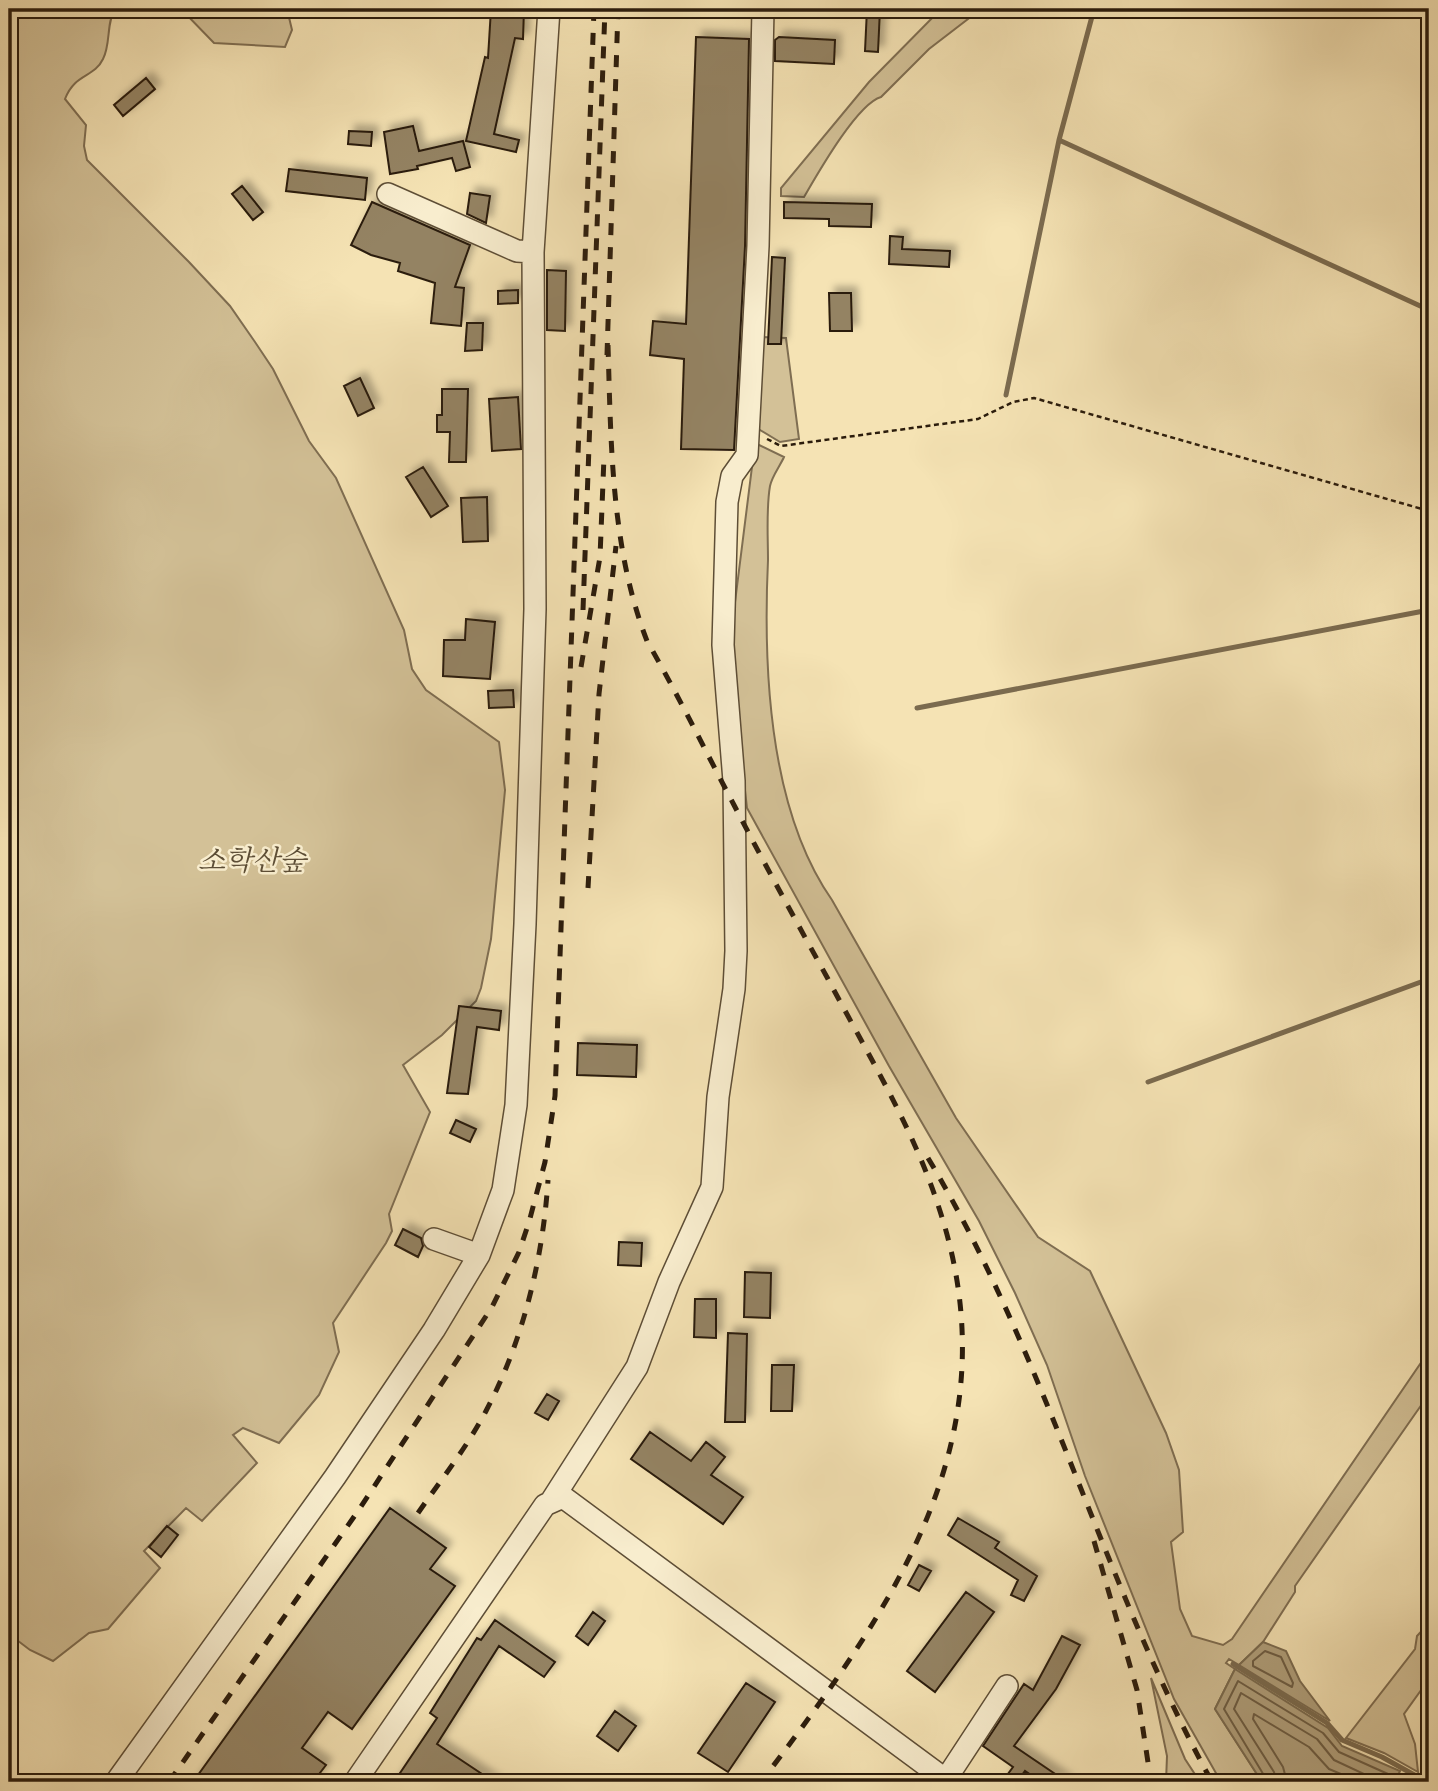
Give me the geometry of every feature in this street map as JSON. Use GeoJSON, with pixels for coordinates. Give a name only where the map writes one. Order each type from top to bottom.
{"type":"FeatureCollection","features":[{"type":"Feature","properties":{"kind":"street"},"geometry":{"type":"LineString","coordinates":[[116,1782],[335,1477],[454,1299],[479,1255],[503,1190],[509,1160],[522,995],[535,608],[533,252],[549,9]]}},
{"type":"Feature","properties":{"kind":"street"},"geometry":{"type":"LineString","coordinates":[[355,1782],[538,1516],[552,1500],[637,1367],[669,1282],[712,1188],[718,1097],[734,989],[736,951],[733,768],[723,659],[727,502],[732,476],[747,455],[758,246],[763,9]]}},
{"type":"Feature","properties":{"kind":"street"},"geometry":{"type":"LineString","coordinates":[[388,194],[517,251],[533,252]]}},
{"type":"Feature","properties":{"kind":"street"},"geometry":{"type":"LineString","coordinates":[[434,1239],[479,1255]]}},
{"type":"Feature","properties":{"kind":"street"},"geometry":{"type":"LineString","coordinates":[[552,1500],[563,1497],[573,1503],[945,1781],[1007,1686]]}},
{"type":"Feature","properties":{"kind":"path"},"geometry":{"type":"LineString","coordinates":[[748,429],[781,446],[978,419],[1022,398],[1034,398],[1429,511]]}},
{"type":"Feature","properties":{"kind":"green space","name":"소학산숲"},"geometry":{"type":"Polygon","coordinates":[[[9,9],[115,9],[103,59],[95,70],[74,84],[65,99],[86,125],[84,146],[87,160],[230,306],[273,369],[309,441],[336,478],[404,630],[412,669],[426,690],[499,742],[505,790],[491,939],[481,988],[476,1001],[442,1035],[403,1065],[430,1112],[389,1214],[392,1231],[333,1323],[339,1352],[319,1395],[279,1443],[243,1428],[233,1435],[257,1463],[202,1521],[186,1508],[144,1551],[160,1568],[108,1629],[89,1633],[53,1661],[30,1650],[9,1634],[9,9]]]}},
{"type":"Feature","properties":{"kind":"green space"},"geometry":{"type":"Polygon","coordinates":[[[181,9],[287,9],[292,30],[285,47],[214,43],[181,9]]]}},
{"type":"Feature","properties":{"kind":"green space"},"geometry":{"type":"Polygon","coordinates":[[[941,9],[981,9],[929,49],[881,97],[861,112],[839,141],[804,197],[781,196],[781,188],[869,82],[941,9]]]}},
{"type":"Feature","properties":{"kind":"green space"},"geometry":{"type":"Polygon","coordinates":[[[762,337],[786,338],[799,439],[780,442],[755,427],[762,337]]]}},
{"type":"Feature","properties":{"kind":"green space"},"geometry":{"type":"Polygon","coordinates":[[[755,443],[784,457],[772,479],[769,495],[767,646],[774,736],[795,824],[811,864],[956,1118],[1038,1237],[1090,1271],[1166,1433],[1179,1470],[1183,1532],[1171,1542],[1180,1609],[1192,1636],[1223,1645],[1232,1639],[1429,1351],[1429,1394],[1295,1586],[1295,1592],[1263,1642],[1239,1665],[1229,1659],[1226,1663],[1235,1669],[1215,1709],[1262,1782],[1221,1782],[1174,1699],[1085,1476],[1047,1365],[1015,1293],[979,1221],[889,1066],[747,808],[729,650],[755,443]]]}},
{"type":"Feature","properties":{"kind":"green space"},"geometry":{"type":"Polygon","coordinates":[[[1429,1623],[1429,1679],[1404,1714],[1415,1744],[1418,1772],[1384,1753],[1346,1738],[1415,1649],[1417,1636],[1429,1623]]]}},
{"type":"Feature","properties":{"kind":"green space"},"geometry":{"type":"Polygon","coordinates":[[[1151,1678],[1185,1759],[1200,1782],[1166,1782],[1167,1756],[1151,1678]]]}},
{"type":"Feature","properties":{"kind":"water"},"geometry":{"type":"Polygon","coordinates":[[[1263,1642],[1286,1651],[1300,1681],[1330,1721],[1239,1665],[1263,1642]]]}},
{"type":"Feature","properties":{"kind":"water"},"geometry":{"type":"Polygon","coordinates":[[[1235,1669],[1328,1728],[1342,1746],[1400,1771],[1395,1782],[1262,1782],[1215,1709],[1235,1669]]]}},
{"type":"Feature","properties":{"kind":"building"},"geometry":{"type":"Polygon","coordinates":[[[491,9],[524,9],[523,39],[515,38],[494,134],[519,140],[516,152],[466,141],[485,57],[488,58],[491,9]]]}},
{"type":"Feature","properties":{"kind":"building"},"geometry":{"type":"Polygon","coordinates":[[[867,9],[880,9],[878,52],[865,51],[867,9]]]}},
{"type":"Feature","properties":{"kind":"building"},"geometry":{"type":"Polygon","coordinates":[[[696,37],[749,39],[745,246],[734,450],[681,449],[684,359],[650,355],[653,321],[686,324],[696,37]]]}},
{"type":"Feature","properties":{"kind":"building"},"geometry":{"type":"Polygon","coordinates":[[[779,37],[835,40],[834,64],[775,61],[775,40],[779,37]]]}},
{"type":"Feature","properties":{"kind":"building"},"geometry":{"type":"Polygon","coordinates":[[[146,78],[155,89],[123,116],[114,105],[146,78]]]}},
{"type":"Feature","properties":{"kind":"building"},"geometry":{"type":"Polygon","coordinates":[[[413,126],[419,151],[463,141],[470,167],[456,171],[452,158],[417,166],[418,169],[390,174],[384,132],[413,126]]]}},
{"type":"Feature","properties":{"kind":"building"},"geometry":{"type":"Polygon","coordinates":[[[349,131],[372,132],[371,146],[348,144],[349,131]]]}},
{"type":"Feature","properties":{"kind":"building"},"geometry":{"type":"Polygon","coordinates":[[[289,169],[367,178],[365,200],[286,191],[289,169]]]}},
{"type":"Feature","properties":{"kind":"building"},"geometry":{"type":"Polygon","coordinates":[[[242,186],[263,212],[253,220],[232,194],[242,186]]]}},
{"type":"Feature","properties":{"kind":"building"},"geometry":{"type":"Polygon","coordinates":[[[470,193],[490,196],[486,223],[467,214],[470,193]]]}},
{"type":"Feature","properties":{"kind":"building"},"geometry":{"type":"Polygon","coordinates":[[[372,202],[470,245],[455,287],[464,288],[461,326],[431,323],[435,283],[398,271],[400,263],[371,255],[351,245],[372,202]]]}},
{"type":"Feature","properties":{"kind":"building"},"geometry":{"type":"Polygon","coordinates":[[[784,202],[872,204],[871,227],[829,226],[829,219],[784,218],[784,202]]]}},
{"type":"Feature","properties":{"kind":"building"},"geometry":{"type":"Polygon","coordinates":[[[890,236],[903,237],[902,249],[950,251],[949,267],[889,264],[890,236]]]}},
{"type":"Feature","properties":{"kind":"building"},"geometry":{"type":"Polygon","coordinates":[[[772,257],[785,258],[781,344],[768,344],[772,257]]]}},
{"type":"Feature","properties":{"kind":"building"},"geometry":{"type":"Polygon","coordinates":[[[547,270],[566,271],[565,331],[547,330],[547,270]]]}},
{"type":"Feature","properties":{"kind":"building"},"geometry":{"type":"Polygon","coordinates":[[[518,290],[518,303],[498,304],[498,291],[518,290]]]}},
{"type":"Feature","properties":{"kind":"building"},"geometry":{"type":"Polygon","coordinates":[[[829,293],[851,293],[852,331],[830,331],[829,293]]]}},
{"type":"Feature","properties":{"kind":"building"},"geometry":{"type":"Polygon","coordinates":[[[467,323],[483,323],[482,350],[465,351],[467,323]]]}},
{"type":"Feature","properties":{"kind":"building"},"geometry":{"type":"Polygon","coordinates":[[[360,378],[374,408],[358,416],[344,386],[360,378]]]}},
{"type":"Feature","properties":{"kind":"building"},"geometry":{"type":"Polygon","coordinates":[[[442,389],[468,389],[466,462],[449,462],[450,432],[437,432],[437,415],[442,415],[442,389]]]}},
{"type":"Feature","properties":{"kind":"building"},"geometry":{"type":"Polygon","coordinates":[[[518,397],[521,449],[492,451],[489,399],[518,397]]]}},
{"type":"Feature","properties":{"kind":"building"},"geometry":{"type":"Polygon","coordinates":[[[423,467],[448,506],[431,517],[406,477],[423,467]]]}},
{"type":"Feature","properties":{"kind":"building"},"geometry":{"type":"Polygon","coordinates":[[[487,497],[488,541],[463,542],[461,498],[487,497]]]}},
{"type":"Feature","properties":{"kind":"building"},"geometry":{"type":"Polygon","coordinates":[[[466,619],[495,622],[490,679],[443,676],[444,640],[465,640],[466,619]]]}},
{"type":"Feature","properties":{"kind":"building"},"geometry":{"type":"Polygon","coordinates":[[[513,690],[514,707],[489,708],[488,691],[513,690]]]}},
{"type":"Feature","properties":{"kind":"building"},"geometry":{"type":"Polygon","coordinates":[[[459,1006],[501,1011],[499,1030],[477,1027],[468,1094],[447,1093],[459,1006]]]}},
{"type":"Feature","properties":{"kind":"building"},"geometry":{"type":"Polygon","coordinates":[[[578,1043],[637,1045],[636,1077],[577,1075],[578,1043]]]}},
{"type":"Feature","properties":{"kind":"building"},"geometry":{"type":"Polygon","coordinates":[[[456,1120],[476,1129],[470,1142],[450,1133],[456,1120]]]}},
{"type":"Feature","properties":{"kind":"building"},"geometry":{"type":"Polygon","coordinates":[[[403,1229],[421,1238],[423,1246],[418,1257],[395,1245],[403,1229]]]}},
{"type":"Feature","properties":{"kind":"building"},"geometry":{"type":"Polygon","coordinates":[[[619,1242],[642,1243],[641,1266],[618,1265],[619,1242]]]}},
{"type":"Feature","properties":{"kind":"building"},"geometry":{"type":"Polygon","coordinates":[[[745,1272],[771,1273],[770,1318],[744,1317],[745,1272]]]}},
{"type":"Feature","properties":{"kind":"building"},"geometry":{"type":"Polygon","coordinates":[[[695,1299],[716,1299],[716,1338],[694,1337],[695,1299]]]}},
{"type":"Feature","properties":{"kind":"building"},"geometry":{"type":"Polygon","coordinates":[[[728,1333],[747,1334],[745,1422],[725,1422],[728,1333]]]}},
{"type":"Feature","properties":{"kind":"building"},"geometry":{"type":"Polygon","coordinates":[[[772,1365],[794,1365],[792,1411],[771,1411],[772,1365]]]}},
{"type":"Feature","properties":{"kind":"building"},"geometry":{"type":"Polygon","coordinates":[[[547,1394],[559,1401],[548,1420],[535,1413],[547,1394]]]}},
{"type":"Feature","properties":{"kind":"building"},"geometry":{"type":"Polygon","coordinates":[[[650,1432],[691,1461],[706,1442],[725,1457],[711,1475],[743,1497],[723,1524],[631,1459],[650,1432]]]}},
{"type":"Feature","properties":{"kind":"building"},"geometry":{"type":"Polygon","coordinates":[[[390,1508],[446,1548],[430,1569],[455,1586],[352,1729],[328,1712],[302,1748],[326,1765],[313,1782],[193,1782],[390,1508]]]}},
{"type":"Feature","properties":{"kind":"building"},"geometry":{"type":"Polygon","coordinates":[[[958,1518],[999,1542],[995,1548],[1037,1576],[1024,1601],[1011,1595],[1018,1580],[948,1535],[958,1518]]]}},
{"type":"Feature","properties":{"kind":"building"},"geometry":{"type":"Polygon","coordinates":[[[167,1526],[178,1535],[161,1557],[149,1547],[167,1526]]]}},
{"type":"Feature","properties":{"kind":"building"},"geometry":{"type":"Polygon","coordinates":[[[919,1565],[931,1571],[919,1591],[908,1585],[919,1565]]]}},
{"type":"Feature","properties":{"kind":"building"},"geometry":{"type":"Polygon","coordinates":[[[966,1592],[994,1612],[935,1692],[907,1671],[966,1592]]]}},
{"type":"Feature","properties":{"kind":"building"},"geometry":{"type":"Polygon","coordinates":[[[593,1612],[605,1621],[588,1645],[576,1636],[593,1612]]]}},
{"type":"Feature","properties":{"kind":"building"},"geometry":{"type":"Polygon","coordinates":[[[495,1620],[555,1662],[544,1677],[499,1646],[437,1744],[494,1782],[394,1782],[437,1718],[430,1713],[477,1638],[481,1640],[495,1620]]]}},
{"type":"Feature","properties":{"kind":"building"},"geometry":{"type":"Polygon","coordinates":[[[1062,1636],[1080,1645],[1056,1689],[1014,1746],[1067,1782],[1041,1782],[1025,1771],[1017,1782],[1012,1782],[1005,1778],[1013,1767],[983,1746],[1024,1684],[1033,1690],[1062,1636]]]}},
{"type":"Feature","properties":{"kind":"building"},"geometry":{"type":"Polygon","coordinates":[[[746,1683],[775,1702],[728,1772],[698,1753],[746,1683]]]}},
{"type":"Feature","properties":{"kind":"building"},"geometry":{"type":"Polygon","coordinates":[[[615,1711],[636,1726],[618,1751],[597,1736],[615,1711]]]}},
{"type":"Feature","properties":{"kind":"waterway"},"geometry":{"type":"LineString","coordinates":[[1006,395],[1059,140],[1094,9]]}},
{"type":"Feature","properties":{"kind":"waterway"},"geometry":{"type":"LineString","coordinates":[[1059,140],[1429,310]]}},
{"type":"Feature","properties":{"kind":"waterway"},"geometry":{"type":"LineString","coordinates":[[917,708],[1429,610]]}},
{"type":"Feature","properties":{"kind":"waterway"},"geometry":{"type":"LineString","coordinates":[[1148,1082],[1429,979]]}},
{"type":"Feature","properties":{"kind":"waterway"},"geometry":{"type":"LineString","coordinates":[[1233,1664],[1327,1723],[1342,1740],[1382,1757],[1427,1782]]}},
{"type":"Feature","properties":{"kind":"railway"},"geometry":{"type":"LineString","coordinates":[[169,1782],[358,1511],[492,1307],[519,1252],[545,1162],[555,1096],[594,9]]}},
{"type":"Feature","properties":{"kind":"railway"},"geometry":{"type":"LineString","coordinates":[[583,610],[605,9]]}},
{"type":"Feature","properties":{"kind":"railway"},"geometry":{"type":"LineString","coordinates":[[607,355],[618,9]]}},
{"type":"Feature","properties":{"kind":"railway"},"geometry":{"type":"LineString","coordinates":[[608,345],[612,458],[620,533],[635,606],[647,641],[903,1119],[939,1208],[959,1291],[962,1370],[951,1444],[928,1516],[895,1584],[855,1651],[761,1782]]}},
{"type":"Feature","properties":{"kind":"railway"},"geometry":{"type":"LineString","coordinates":[[581,667],[600,557],[604,457]]}},
{"type":"Feature","properties":{"kind":"railway"},"geometry":{"type":"LineString","coordinates":[[588,888],[599,694],[616,546]]}},
{"type":"Feature","properties":{"kind":"railway"},"geometry":{"type":"LineString","coordinates":[[928,1158],[970,1233],[1007,1310],[1138,1628],[1173,1706],[1212,1782]]}},
{"type":"Feature","properties":{"kind":"railway"},"geometry":{"type":"LineString","coordinates":[[418,1513],[479,1424],[511,1356],[536,1269],[548,1180]]}},
{"type":"Feature","properties":{"kind":"railway"},"geometry":{"type":"LineString","coordinates":[[1094,1541],[1137,1690],[1151,1782]]}}]}
